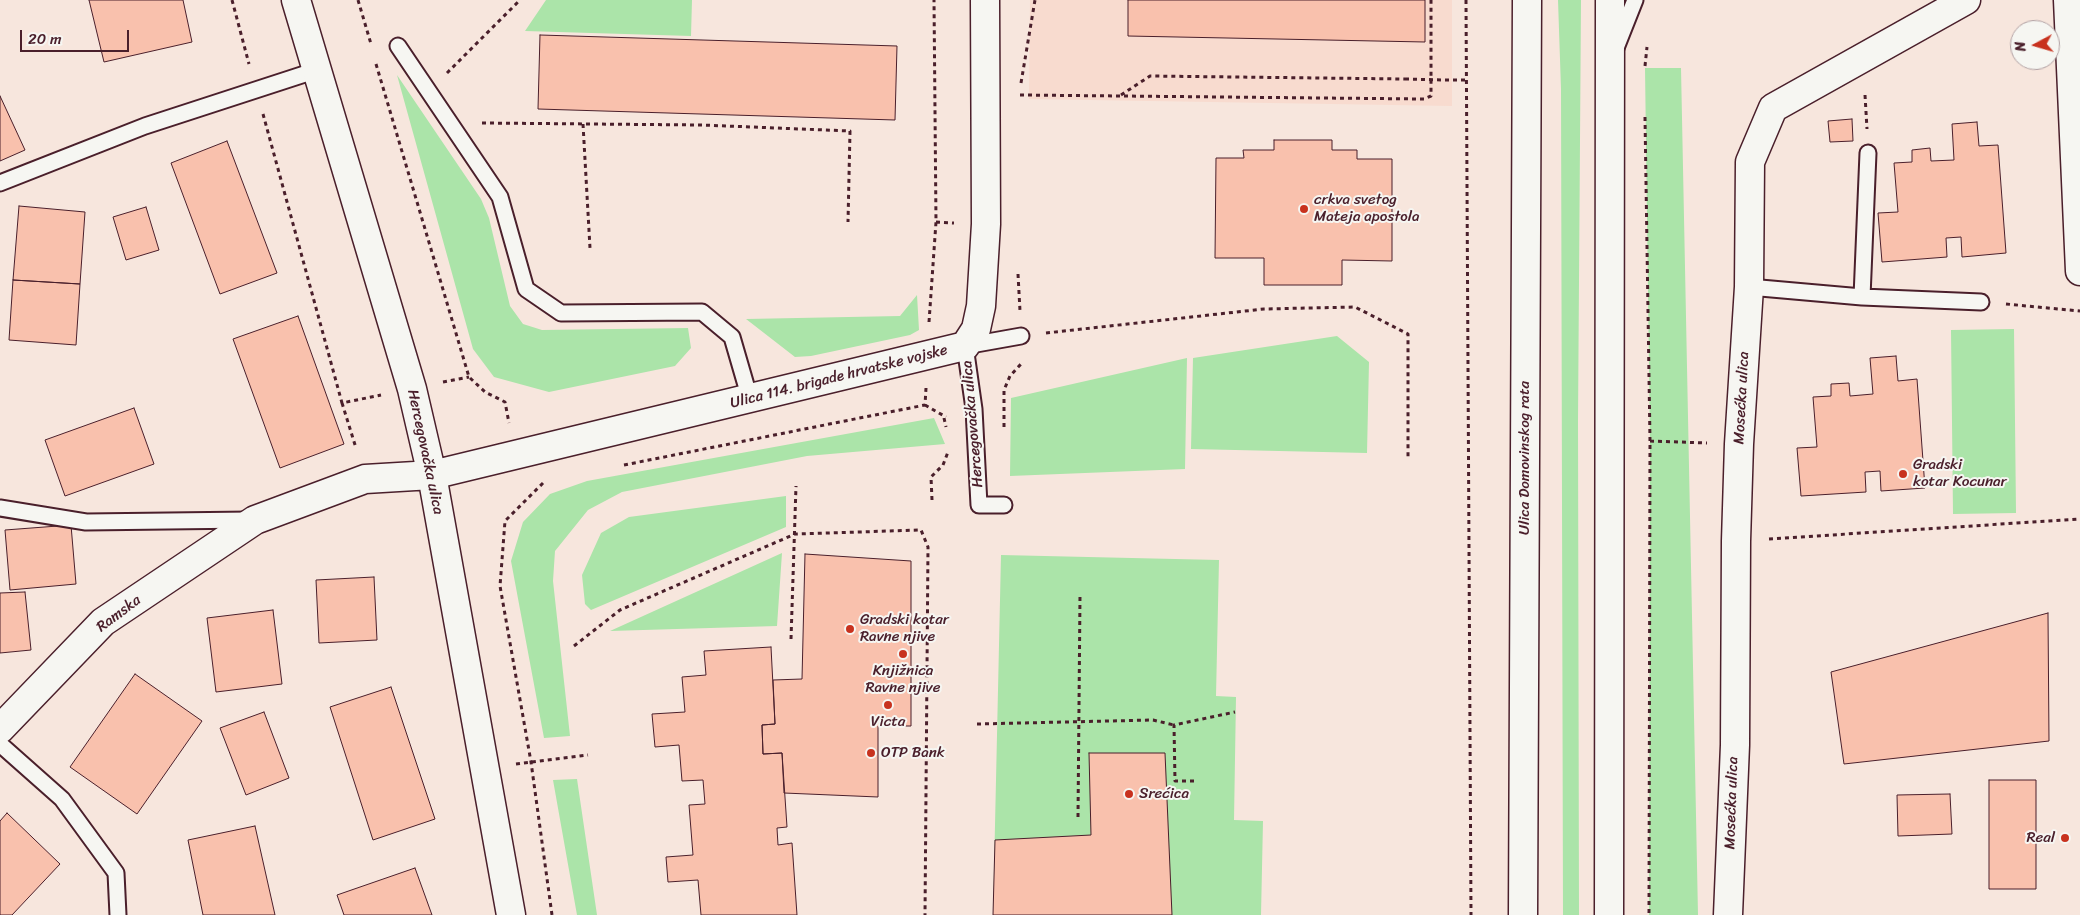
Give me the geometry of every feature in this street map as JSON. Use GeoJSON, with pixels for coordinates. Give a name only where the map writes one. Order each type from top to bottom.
{"type":"FeatureCollection","features":[{"type":"Feature","properties":{"kind":"street","name":"Hercegovačka ulica"},"geometry":{"type":"LineString","coordinates":[[296,0],[412,389],[432,476],[511,915]]}},
{"type":"Feature","properties":{"kind":"street","name":"Ulica 114. brigade hrvatske vojske"},"geometry":{"type":"LineString","coordinates":[[432,476],[965,346],[976,330],[982,297],[986,224],[986,0]]}},
{"type":"Feature","properties":{"kind":"street","name":"Ulica Domovinskog rata"},"geometry":{"type":"LineString","coordinates":[[1523,915],[1527,0]]}},
{"type":"Feature","properties":{"kind":"street"},"geometry":{"type":"LineString","coordinates":[[1609,915],[1610,0]]}},
{"type":"Feature","properties":{"kind":"street","name":"Mosećka ulica"},"geometry":{"type":"LineString","coordinates":[[1728,915],[1734,745],[1736,541],[1739,444],[1749,287],[1750,162],[1773,108],[1966,0]]}},
{"type":"Feature","properties":{"kind":"street"},"geometry":{"type":"LineString","coordinates":[[2068,0],[2080,271]]}},
{"type":"Feature","properties":{"kind":"street","name":"Ramska"},"geometry":{"type":"LineString","coordinates":[[0,729],[104,622],[255,520],[365,479],[432,476]]}},
{"type":"Feature","properties":{"kind":"lane"},"geometry":{"type":"LineString","coordinates":[[1610,64],[1635,0]]}},
{"type":"Feature","properties":{"kind":"lane"},"geometry":{"type":"LineString","coordinates":[[398,46],[500,198],[526,289],[561,313],[702,312],[732,337],[750,399]]}},
{"type":"Feature","properties":{"kind":"lane"},"geometry":{"type":"LineString","coordinates":[[0,183],[145,126],[317,70]]}},
{"type":"Feature","properties":{"kind":"lane"},"geometry":{"type":"LineString","coordinates":[[1862,297],[1868,154]]}},
{"type":"Feature","properties":{"kind":"lane"},"geometry":{"type":"LineString","coordinates":[[1749,287],[1862,297],[1981,302]]}},
{"type":"Feature","properties":{"kind":"lane","name":"Hercegovačka ulica"},"geometry":{"type":"LineString","coordinates":[[1004,506],[980,505],[974,409],[965,346],[1021,336]]}},
{"type":"Feature","properties":{"kind":"lane","name":"Ramska"},"geometry":{"type":"LineString","coordinates":[[0,508],[86,522],[255,520]]}},
{"type":"Feature","properties":{"kind":"lane"},"geometry":{"type":"LineString","coordinates":[[0,744],[62,799],[116,873],[118,915]]}},
{"type":"Feature","properties":{"kind":"path"},"geometry":{"type":"LineString","coordinates":[[232,0],[342,403],[365,479]]}},
{"type":"Feature","properties":{"kind":"path"},"geometry":{"type":"LineString","coordinates":[[358,0],[372,51]]}},
{"type":"Feature","properties":{"kind":"path"},"geometry":{"type":"LineString","coordinates":[[428,91],[520,0]]}},
{"type":"Feature","properties":{"kind":"path"},"geometry":{"type":"LineString","coordinates":[[614,467],[925,406],[926,356],[936,222],[934,0]]}},
{"type":"Feature","properties":{"kind":"path"},"geometry":{"type":"LineString","coordinates":[[1020,95],[1424,100],[1431,96],[1431,0]]}},
{"type":"Feature","properties":{"kind":"path"},"geometry":{"type":"LineString","coordinates":[[1466,0],[1471,915]]}},
{"type":"Feature","properties":{"kind":"path"},"geometry":{"type":"LineString","coordinates":[[1644,68],[1648,43]]}},
{"type":"Feature","properties":{"kind":"path"},"geometry":{"type":"LineString","coordinates":[[1862,57],[1868,154]]}},
{"type":"Feature","properties":{"kind":"path"},"geometry":{"type":"LineString","coordinates":[[375,60],[469,377],[485,392],[505,402],[515,455]]}},
{"type":"Feature","properties":{"kind":"path"},"geometry":{"type":"LineString","coordinates":[[1120,95],[1150,76],[1465,80]]}},
{"type":"Feature","properties":{"kind":"path"},"geometry":{"type":"LineString","coordinates":[[1645,108],[1650,441],[1649,915]]}},
{"type":"Feature","properties":{"kind":"path"},"geometry":{"type":"LineString","coordinates":[[450,123],[702,125],[850,131],[848,222]]}},
{"type":"Feature","properties":{"kind":"path"},"geometry":{"type":"LineString","coordinates":[[583,124],[590,248]]}},
{"type":"Feature","properties":{"kind":"path"},"geometry":{"type":"LineString","coordinates":[[1981,302],[2080,311]]}},
{"type":"Feature","properties":{"kind":"path"},"geometry":{"type":"LineString","coordinates":[[1044,333],[1264,309],[1354,307],[1408,334],[1408,458]]}},
{"type":"Feature","properties":{"kind":"path"},"geometry":{"type":"LineString","coordinates":[[342,403],[412,389]]}},
{"type":"Feature","properties":{"kind":"path"},"geometry":{"type":"LineString","coordinates":[[944,418],[948,435]]}},
{"type":"Feature","properties":{"kind":"path"},"geometry":{"type":"LineString","coordinates":[[1650,441],[1739,444]]}},
{"type":"Feature","properties":{"kind":"path"},"geometry":{"type":"LineString","coordinates":[[932,500],[931,477],[943,465],[951,444]]}},
{"type":"Feature","properties":{"kind":"path"},"geometry":{"type":"LineString","coordinates":[[546,480],[505,521],[500,586],[531,762],[552,915]]}},
{"type":"Feature","properties":{"kind":"path"},"geometry":{"type":"LineString","coordinates":[[791,639],[796,486]]}},
{"type":"Feature","properties":{"kind":"path"},"geometry":{"type":"LineString","coordinates":[[1736,541],[2080,519]]}},
{"type":"Feature","properties":{"kind":"path"},"geometry":{"type":"LineString","coordinates":[[574,646],[620,610],[795,534],[921,530],[928,547],[925,915]]}},
{"type":"Feature","properties":{"kind":"path"},"geometry":{"type":"LineString","coordinates":[[1078,817],[1080,596]]}},
{"type":"Feature","properties":{"kind":"path"},"geometry":{"type":"LineString","coordinates":[[977,724],[1153,720],[1174,725],[1235,712]]}},
{"type":"Feature","properties":{"kind":"path"},"geometry":{"type":"LineString","coordinates":[[1174,725],[1175,781],[1194,781]]}},
{"type":"Feature","properties":{"kind":"path"},"geometry":{"type":"LineString","coordinates":[[486,768],[588,755]]}},
{"type":"Feature","properties":{"kind":"shaded area"},"geometry":{"type":"Polygon","coordinates":[[[1030,0],[1452,0],[1452,106],[1029,99],[1030,0]]]}},
{"type":"Feature","properties":{"kind":"green space"},"geometry":{"type":"Polygon","coordinates":[[[546,0],[692,0],[691,36],[525,31],[546,0]]]}},
{"type":"Feature","properties":{"kind":"green space"},"geometry":{"type":"Polygon","coordinates":[[[1558,0],[1581,0],[1578,421],[1579,915],[1563,915],[1561,89],[1558,0]]]}},
{"type":"Feature","properties":{"kind":"green space"},"geometry":{"type":"Polygon","coordinates":[[[1645,68],[1681,68],[1698,915],[1649,915],[1650,441],[1645,68]]]}},
{"type":"Feature","properties":{"kind":"green space"},"geometry":{"type":"Polygon","coordinates":[[[397,75],[481,199],[489,218],[510,306],[523,324],[542,330],[688,328],[691,348],[675,366],[549,392],[494,377],[473,349],[397,75]]]}},
{"type":"Feature","properties":{"kind":"green space"},"geometry":{"type":"Polygon","coordinates":[[[917,295],[919,330],[910,335],[811,356],[795,357],[746,319],[900,316],[917,295]]]}},
{"type":"Feature","properties":{"kind":"green space"},"geometry":{"type":"Polygon","coordinates":[[[2014,329],[2016,513],[1953,514],[1951,330],[2014,329]]]}},
{"type":"Feature","properties":{"kind":"green space"},"geometry":{"type":"Polygon","coordinates":[[[1337,336],[1369,362],[1367,453],[1191,449],[1193,358],[1337,336]]]}},
{"type":"Feature","properties":{"kind":"green space"},"geometry":{"type":"Polygon","coordinates":[[[1187,358],[1185,469],[1010,476],[1011,398],[1187,358]]]}},
{"type":"Feature","properties":{"kind":"green space"},"geometry":{"type":"Polygon","coordinates":[[[934,418],[945,444],[807,456],[622,492],[588,510],[555,551],[553,581],[570,736],[544,738],[511,561],[523,522],[550,494],[587,481],[934,418]]]}},
{"type":"Feature","properties":{"kind":"green space"},"geometry":{"type":"Polygon","coordinates":[[[786,496],[786,527],[591,610],[585,604],[582,575],[601,533],[629,517],[786,496]]]}},
{"type":"Feature","properties":{"kind":"green space"},"geometry":{"type":"Polygon","coordinates":[[[782,553],[777,626],[610,631],[782,553]]]}},
{"type":"Feature","properties":{"kind":"green space"},"geometry":{"type":"Polygon","coordinates":[[[1001,555],[1219,560],[1216,696],[1236,697],[1234,820],[1263,821],[1261,915],[993,915],[1001,555]]]}},
{"type":"Feature","properties":{"kind":"green space"},"geometry":{"type":"Polygon","coordinates":[[[577,779],[597,915],[577,915],[553,780],[577,779]]]}},
{"type":"Feature","properties":{"kind":"building"},"geometry":{"type":"Polygon","coordinates":[[[89,0],[183,0],[192,42],[104,62],[89,0]]]}},
{"type":"Feature","properties":{"kind":"building"},"geometry":{"type":"Polygon","coordinates":[[[1128,0],[1425,0],[1425,42],[1128,36],[1128,0]]]}},
{"type":"Feature","properties":{"kind":"building"},"geometry":{"type":"Polygon","coordinates":[[[540,35],[897,46],[895,120],[538,109],[540,35]]]}},
{"type":"Feature","properties":{"kind":"building"},"geometry":{"type":"Polygon","coordinates":[[[0,96],[25,150],[0,161],[0,96]]]}},
{"type":"Feature","properties":{"kind":"building"},"geometry":{"type":"Polygon","coordinates":[[[1852,119],[1853,141],[1830,142],[1828,121],[1852,119]]]}},
{"type":"Feature","properties":{"kind":"building"},"geometry":{"type":"Polygon","coordinates":[[[1977,122],[1979,146],[1998,145],[2006,253],[1962,257],[1961,237],[1946,238],[1947,257],[1882,262],[1878,213],[1898,212],[1894,163],[1912,162],[1912,150],[1930,148],[1931,161],[1954,160],[1952,124],[1977,122]]]}},
{"type":"Feature","properties":{"kind":"building","name":"crkva svetog Mateja apostola"},"geometry":{"type":"Polygon","coordinates":[[[1274,140],[1332,140],[1332,150],[1357,150],[1357,159],[1392,159],[1392,261],[1342,260],[1342,285],[1264,285],[1264,258],[1215,258],[1216,158],[1244,158],[1243,150],[1274,150],[1274,140]]]}},
{"type":"Feature","properties":{"kind":"building"},"geometry":{"type":"Polygon","coordinates":[[[227,141],[277,273],[220,294],[171,163],[227,141]]]}},
{"type":"Feature","properties":{"kind":"building"},"geometry":{"type":"Polygon","coordinates":[[[19,206],[85,212],[80,284],[13,280],[19,206]]]}},
{"type":"Feature","properties":{"kind":"building"},"geometry":{"type":"Polygon","coordinates":[[[146,207],[159,250],[126,260],[113,217],[146,207]]]}},
{"type":"Feature","properties":{"kind":"building"},"geometry":{"type":"Polygon","coordinates":[[[13,280],[80,284],[76,345],[9,340],[13,280]]]}},
{"type":"Feature","properties":{"kind":"building"},"geometry":{"type":"Polygon","coordinates":[[[298,316],[344,444],[280,468],[233,339],[298,316]]]}},
{"type":"Feature","properties":{"kind":"building"},"geometry":{"type":"Polygon","coordinates":[[[1896,356],[1898,381],[1917,379],[1925,488],[1881,491],[1880,471],[1865,472],[1866,492],[1801,496],[1797,448],[1817,447],[1813,397],[1831,396],[1831,384],[1849,383],[1850,396],[1873,394],[1870,358],[1896,356]]]}},
{"type":"Feature","properties":{"kind":"building"},"geometry":{"type":"Polygon","coordinates":[[[134,408],[154,464],[65,496],[45,440],[134,408]]]}},
{"type":"Feature","properties":{"kind":"building"},"geometry":{"type":"Polygon","coordinates":[[[71,525],[76,584],[10,590],[5,530],[71,525]]]}},
{"type":"Feature","properties":{"kind":"building"},"geometry":{"type":"Polygon","coordinates":[[[805,554],[911,561],[911,726],[878,726],[878,797],[784,793],[782,753],[763,754],[762,725],[775,724],[773,680],[802,679],[805,554]]]}},
{"type":"Feature","properties":{"kind":"building"},"geometry":{"type":"Polygon","coordinates":[[[374,577],[377,640],[319,643],[316,580],[374,577]]]}},
{"type":"Feature","properties":{"kind":"building"},"geometry":{"type":"Polygon","coordinates":[[[25,592],[31,650],[0,653],[0,593],[25,592]]]}},
{"type":"Feature","properties":{"kind":"building"},"geometry":{"type":"Polygon","coordinates":[[[273,610],[282,684],[216,692],[207,618],[273,610]]]}},
{"type":"Feature","properties":{"kind":"building"},"geometry":{"type":"Polygon","coordinates":[[[2048,613],[2049,741],[1844,764],[1831,672],[2048,613]]]}},
{"type":"Feature","properties":{"kind":"building"},"geometry":{"type":"Polygon","coordinates":[[[771,647],[775,724],[762,725],[763,754],[782,753],[787,827],[777,828],[778,845],[792,843],[797,915],[701,915],[698,880],[668,882],[666,857],[693,855],[689,805],[705,804],[703,780],[682,781],[679,745],[655,747],[652,714],[685,712],[682,677],[706,675],[704,651],[771,647]]]}},
{"type":"Feature","properties":{"kind":"building"},"geometry":{"type":"Polygon","coordinates":[[[135,674],[202,721],[137,814],[70,767],[135,674]]]}},
{"type":"Feature","properties":{"kind":"building"},"geometry":{"type":"Polygon","coordinates":[[[391,687],[435,819],[373,840],[330,707],[391,687]]]}},
{"type":"Feature","properties":{"kind":"building"},"geometry":{"type":"Polygon","coordinates":[[[264,712],[289,778],[246,795],[220,728],[264,712]]]}},
{"type":"Feature","properties":{"kind":"building","name":"Srećica"},"geometry":{"type":"Polygon","coordinates":[[[1089,753],[1165,753],[1172,915],[993,915],[995,840],[1091,835],[1089,753]]]}},
{"type":"Feature","properties":{"kind":"building"},"geometry":{"type":"Polygon","coordinates":[[[1989,780],[2036,780],[2036,889],[1989,889],[1989,780]]]}},
{"type":"Feature","properties":{"kind":"building"},"geometry":{"type":"Polygon","coordinates":[[[1950,794],[1952,834],[1898,836],[1897,795],[1950,794]]]}},
{"type":"Feature","properties":{"kind":"building"},"geometry":{"type":"Polygon","coordinates":[[[7,813],[60,864],[12,915],[0,915],[0,821],[7,813]]]}},
{"type":"Feature","properties":{"kind":"building"},"geometry":{"type":"Polygon","coordinates":[[[255,826],[275,915],[203,915],[188,840],[255,826]]]}},
{"type":"Feature","properties":{"kind":"building"},"geometry":{"type":"Polygon","coordinates":[[[415,868],[432,915],[344,915],[337,895],[415,868]]]}},
{"type":"Feature","properties":{"kind":"place","name":"crkva svetog Mateja apostola"},"geometry":{"type":"Point","coordinates":[1304,209]}},
{"type":"Feature","properties":{"kind":"place","name":"Gradski kotar Kocunar"},"geometry":{"type":"Point","coordinates":[1903,474]}},
{"type":"Feature","properties":{"kind":"place","name":"Gradski kotar Ravne njive"},"geometry":{"type":"Point","coordinates":[850,629]}},
{"type":"Feature","properties":{"kind":"place","name":"Knjižnica Ravne njive"},"geometry":{"type":"Point","coordinates":[903,654]}},
{"type":"Feature","properties":{"kind":"place","name":"Victa"},"geometry":{"type":"Point","coordinates":[888,705]}},
{"type":"Feature","properties":{"kind":"place","name":"OTP Bank"},"geometry":{"type":"Point","coordinates":[871,753]}},
{"type":"Feature","properties":{"kind":"place","name":"Srećica"},"geometry":{"type":"Point","coordinates":[1129,794]}},
{"type":"Feature","properties":{"kind":"place","name":"Real"},"geometry":{"type":"Point","coordinates":[2065,838]}}]}
